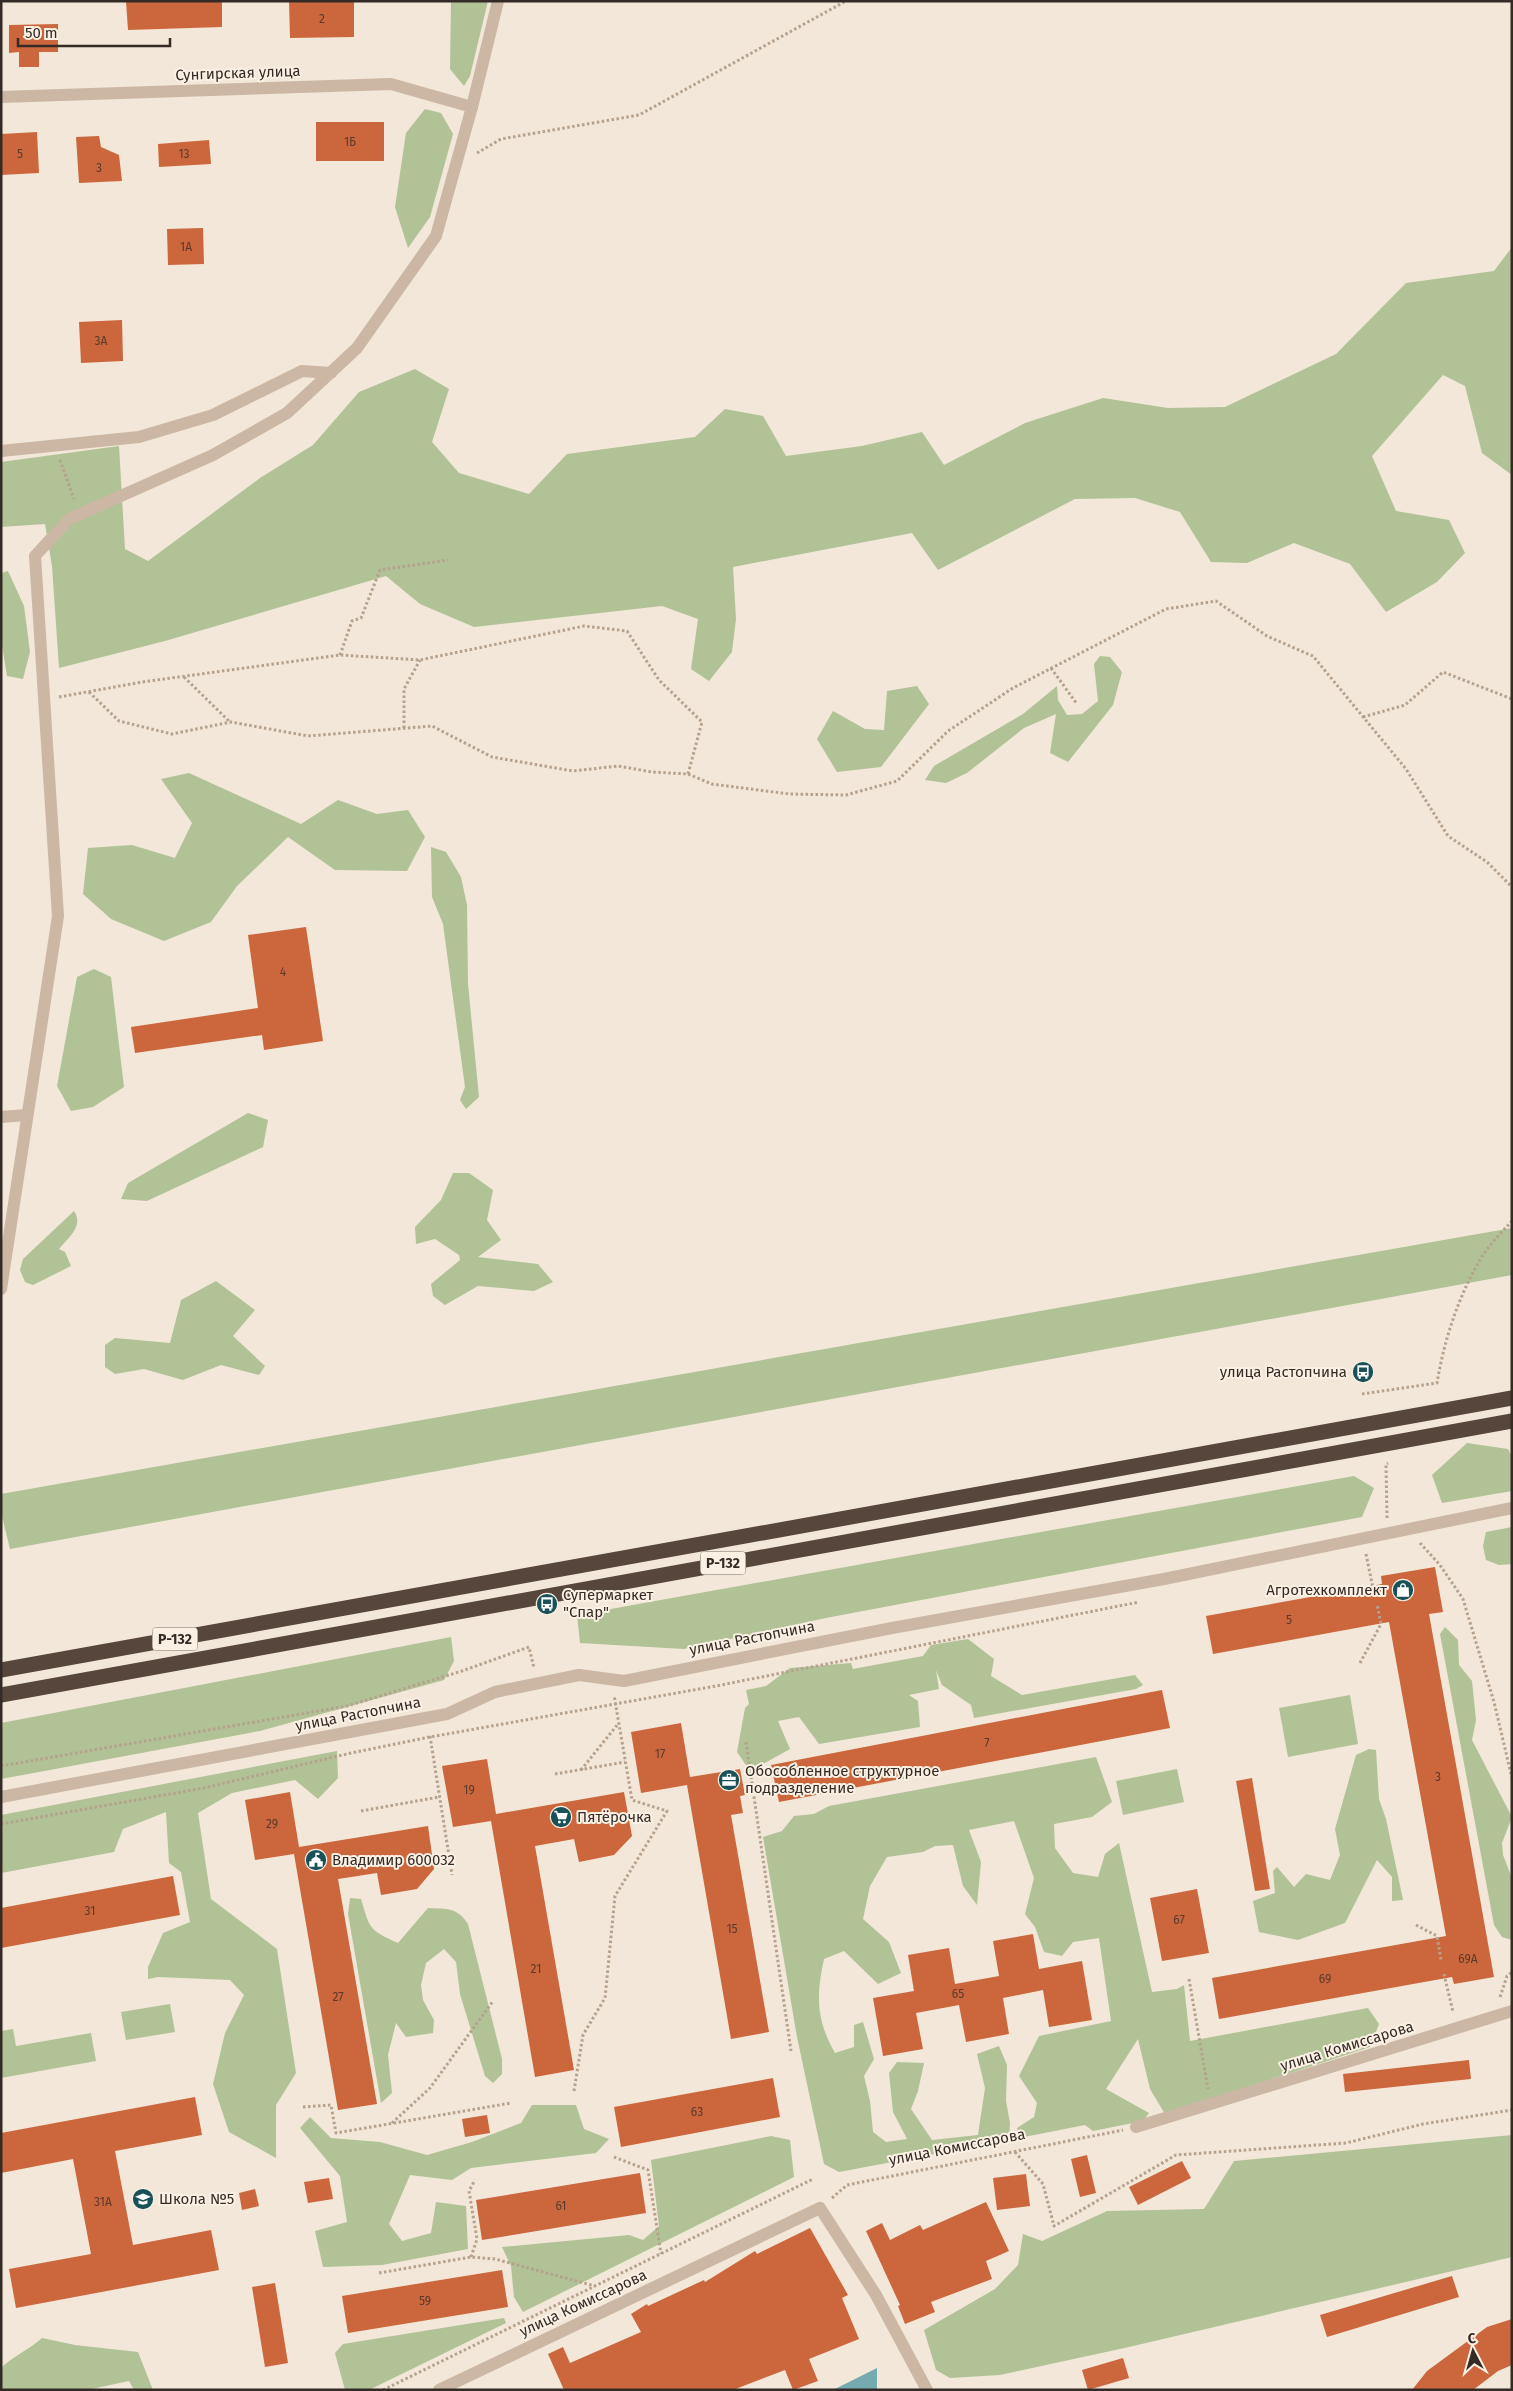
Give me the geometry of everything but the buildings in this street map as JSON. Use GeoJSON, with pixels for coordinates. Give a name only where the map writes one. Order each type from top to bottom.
{"type":"FeatureCollection","features":[{"type":"Feature","properties":{"kind":"highway","name":"Р-132"},"geometry":{"type":"LineString","coordinates":[[1,1670],[1512,1398]]}},
{"type":"Feature","properties":{"kind":"highway","name":"Р-132"},"geometry":{"type":"LineString","coordinates":[[1,1695],[1512,1421]]}},
{"type":"Feature","properties":{"kind":"street"},"geometry":{"type":"LineString","coordinates":[[1,1289],[5,1249],[58,916],[35,556],[70,519],[222,450],[287,413],[357,348],[436,236],[472,108],[498,1]]}},
{"type":"Feature","properties":{"kind":"street","name":"Сунгирская улица"},"geometry":{"type":"LineString","coordinates":[[1,97],[391,84],[472,108]]}},
{"type":"Feature","properties":{"kind":"street"},"geometry":{"type":"LineString","coordinates":[[1,451],[139,437],[212,415],[302,371],[331,372]]}},
{"type":"Feature","properties":{"kind":"street"},"geometry":{"type":"LineString","coordinates":[[1,1116],[27,1115]]}},
{"type":"Feature","properties":{"kind":"street","name":"улица Растопчина"},"geometry":{"type":"LineString","coordinates":[[1,1797],[447,1714],[495,1692],[579,1675],[624,1681],[892,1628],[1164,1578],[1512,1508]]}},
{"type":"Feature","properties":{"kind":"street","name":"улица Комиссарова"},"geometry":{"type":"LineString","coordinates":[[1136,2127],[1512,2011]]}},
{"type":"Feature","properties":{"kind":"street"},"geometry":{"type":"LineString","coordinates":[[820,2208],[876,2295],[927,2390]]}},
{"type":"Feature","properties":{"kind":"street","name":"улица Комиссарова"},"geometry":{"type":"LineString","coordinates":[[439,2390],[820,2208]]}},
{"type":"Feature","properties":{"kind":"path"},"geometry":{"type":"LineString","coordinates":[[456,165],[501,139],[639,116],[846,1]]}},
{"type":"Feature","properties":{"kind":"path"},"geometry":{"type":"LineString","coordinates":[[68,479],[79,515]]}},
{"type":"Feature","properties":{"kind":"path"},"geometry":{"type":"LineString","coordinates":[[340,655],[352,621],[361,618],[380,570],[448,560]]}},
{"type":"Feature","properties":{"kind":"path"},"geometry":{"type":"LineString","coordinates":[[89,692],[119,721],[172,734],[230,722],[308,736],[432,726],[492,757],[573,771],[618,766],[652,772],[688,774],[712,784],[789,794],[846,795],[897,781],[948,731],[1014,688],[1051,668],[1166,609],[1216,601],[1266,636],[1314,656],[1406,770],[1448,836],[1487,862],[1512,887]]}},
{"type":"Feature","properties":{"kind":"path"},"geometry":{"type":"LineString","coordinates":[[44,700],[142,682],[340,655],[420,660],[584,626],[627,631],[659,680],[702,722],[688,774]]}},
{"type":"Feature","properties":{"kind":"path"},"geometry":{"type":"LineString","coordinates":[[404,728],[404,689],[420,660]]}},
{"type":"Feature","properties":{"kind":"path"},"geometry":{"type":"LineString","coordinates":[[1051,668],[1077,704]]}},
{"type":"Feature","properties":{"kind":"path"},"geometry":{"type":"LineString","coordinates":[[1363,717],[1405,705],[1443,672],[1512,700]]}},
{"type":"Feature","properties":{"kind":"path"},"geometry":{"type":"LineString","coordinates":[[184,677],[230,722]]}},
{"type":"Feature","properties":{"kind":"path"},"geometry":{"type":"LineString","coordinates":[[1362,1394],[1437,1383],[1442,1350],[1461,1300],[1480,1258],[1512,1221]]}},
{"type":"Feature","properties":{"kind":"path"},"geometry":{"type":"LineString","coordinates":[[1384,1534],[1387,1515],[1386,1464],[1396,1461]]}},
{"type":"Feature","properties":{"kind":"path"},"geometry":{"type":"LineString","coordinates":[[1408,1529],[1440,1565],[1463,1599],[1494,1702],[1512,1778]]}},
{"type":"Feature","properties":{"kind":"path"},"geometry":{"type":"LineString","coordinates":[[1363,1538],[1374,1593]]}},
{"type":"Feature","properties":{"kind":"path"},"geometry":{"type":"LineString","coordinates":[[1,1824],[204,1788],[351,1753],[430,1737],[615,1702],[716,1686],[1148,1600]]}},
{"type":"Feature","properties":{"kind":"path"},"geometry":{"type":"LineString","coordinates":[[1360,1663],[1381,1624],[1377,1604]]}},
{"type":"Feature","properties":{"kind":"path"},"geometry":{"type":"LineString","coordinates":[[1,1766],[347,1706],[462,1671],[529,1647],[538,1684]]}},
{"type":"Feature","properties":{"kind":"path"},"geometry":{"type":"LineString","coordinates":[[574,2091],[583,2035],[605,1998],[615,1896],[667,1811],[632,1800],[611,1679]]}},
{"type":"Feature","properties":{"kind":"path"},"geometry":{"type":"LineString","coordinates":[[427,1718],[452,1875]]}},
{"type":"Feature","properties":{"kind":"path"},"geometry":{"type":"LineString","coordinates":[[581,1770],[618,1724]]}},
{"type":"Feature","properties":{"kind":"path"},"geometry":{"type":"LineString","coordinates":[[746,1742],[791,2051]]}},
{"type":"Feature","properties":{"kind":"path"},"geometry":{"type":"LineString","coordinates":[[555,1774],[625,1762]]}},
{"type":"Feature","properties":{"kind":"path"},"geometry":{"type":"LineString","coordinates":[[361,1811],[439,1796]]}},
{"type":"Feature","properties":{"kind":"path"},"geometry":{"type":"LineString","coordinates":[[1416,1925],[1437,1936],[1441,1960]]}},
{"type":"Feature","properties":{"kind":"path"},"geometry":{"type":"LineString","coordinates":[[1494,2017],[1507,1976],[1512,1972]]}},
{"type":"Feature","properties":{"kind":"path"},"geometry":{"type":"LineString","coordinates":[[1444,1974],[1457,2028]]}},
{"type":"Feature","properties":{"kind":"path"},"geometry":{"type":"LineString","coordinates":[[1189,1979],[1210,2105]]}},
{"type":"Feature","properties":{"kind":"path"},"geometry":{"type":"LineString","coordinates":[[392,2124],[430,2088],[493,2001]]}},
{"type":"Feature","properties":{"kind":"path"},"geometry":{"type":"LineString","coordinates":[[303,2107],[331,2105],[336,2134],[511,2103]]}},
{"type":"Feature","properties":{"kind":"path"},"geometry":{"type":"LineString","coordinates":[[1014,2152],[1043,2184],[1054,2226],[1176,2155],[1346,2142],[1422,2124],[1512,2110]]}},
{"type":"Feature","properties":{"kind":"path","name":"улица Комиссарова"},"geometry":{"type":"LineString","coordinates":[[820,2208],[847,2185],[1136,2127]]}},
{"type":"Feature","properties":{"kind":"path"},"geometry":{"type":"LineString","coordinates":[[614,2158],[648,2170],[660,2254]]}},
{"type":"Feature","properties":{"kind":"path"},"geometry":{"type":"LineString","coordinates":[[383,2390],[813,2178]]}},
{"type":"Feature","properties":{"kind":"path"},"geometry":{"type":"LineString","coordinates":[[471,2257],[477,2239],[469,2192],[475,2180]]}},
{"type":"Feature","properties":{"kind":"path"},"geometry":{"type":"LineString","coordinates":[[379,2273],[471,2257],[494,2259],[595,2286]]}},
{"type":"Feature","properties":{"kind":"green space"},"geometry":{"type":"Polygon","coordinates":[[[451,1],[488,1],[470,76],[464,86],[450,69],[451,1]]]}},
{"type":"Feature","properties":{"kind":"green space"},"geometry":{"type":"Polygon","coordinates":[[[425,109],[441,113],[453,134],[430,217],[408,248],[395,207],[406,133],[425,109]]]}},
{"type":"Feature","properties":{"kind":"green space"},"geometry":{"type":"Polygon","coordinates":[[[1512,247],[1512,475],[1482,453],[1465,386],[1443,375],[1372,456],[1396,511],[1449,520],[1465,553],[1437,582],[1386,612],[1350,564],[1294,543],[1247,563],[1211,562],[1180,512],[1135,498],[1075,499],[938,570],[912,533],[733,567],[736,619],[732,652],[709,681],[691,669],[698,619],[662,606],[474,627],[420,604],[386,576],[165,641],[59,668],[52,566],[45,524],[1,527],[1,462],[119,446],[125,549],[148,561],[260,478],[313,445],[359,392],[415,369],[449,389],[432,442],[459,473],[529,494],[567,454],[695,437],[725,409],[763,416],[786,456],[862,446],[922,432],[944,465],[1025,423],[1103,398],[1168,408],[1225,407],[1336,354],[1406,283],[1494,271],[1512,247]]]}},
{"type":"Feature","properties":{"kind":"green space"},"geometry":{"type":"Polygon","coordinates":[[[8,571],[24,606],[30,652],[23,679],[7,676],[1,639],[1,573],[8,571]]]}},
{"type":"Feature","properties":{"kind":"green space"},"geometry":{"type":"Polygon","coordinates":[[[1100,656],[1110,657],[1122,672],[1113,705],[1068,762],[1050,753],[1056,714],[1024,728],[967,773],[946,783],[925,780],[934,766],[1023,714],[1057,686],[1058,700],[1067,715],[1082,714],[1098,701],[1094,664],[1100,656]]]}},
{"type":"Feature","properties":{"kind":"green space"},"geometry":{"type":"Polygon","coordinates":[[[917,686],[929,704],[881,767],[837,772],[817,739],[833,711],[865,729],[884,730],[887,691],[917,686]]]}},
{"type":"Feature","properties":{"kind":"green space"},"geometry":{"type":"Polygon","coordinates":[[[189,773],[301,824],[338,800],[377,814],[408,810],[425,837],[407,871],[335,870],[288,837],[237,886],[211,922],[164,941],[111,919],[83,894],[88,848],[132,845],[175,858],[192,823],[161,779],[189,773]]]}},
{"type":"Feature","properties":{"kind":"green space"},"geometry":{"type":"Polygon","coordinates":[[[431,847],[446,852],[461,877],[467,905],[468,984],[479,1097],[466,1109],[460,1100],[465,1087],[443,924],[432,897],[431,847]]]}},
{"type":"Feature","properties":{"kind":"green space"},"geometry":{"type":"Polygon","coordinates":[[[94,969],[111,977],[124,1087],[93,1107],[71,1111],[57,1086],[77,977],[94,969]]]}},
{"type":"Feature","properties":{"kind":"green space"},"geometry":{"type":"Polygon","coordinates":[[[248,1113],[268,1120],[263,1147],[147,1201],[121,1199],[128,1183],[248,1113]]]}},
{"type":"Feature","properties":{"kind":"green space"},"geometry":{"type":"Polygon","coordinates":[[[453,1173],[469,1173],[493,1190],[487,1220],[501,1240],[478,1257],[538,1264],[553,1282],[534,1291],[478,1286],[445,1305],[433,1296],[431,1284],[460,1260],[459,1255],[435,1239],[416,1244],[415,1227],[441,1200],[453,1173]]]}},
{"type":"Feature","properties":{"kind":"green space"},"geometry":{"type":"Polygon","coordinates":[[[74,1211],[77,1216],[76,1226],[71,1236],[59,1249],[65,1252],[71,1266],[33,1285],[25,1282],[20,1270],[23,1259],[74,1211]]]}},
{"type":"Feature","properties":{"kind":"green space"},"geometry":{"type":"Polygon","coordinates":[[[1512,1228],[1512,1275],[10,1549],[1,1512],[1,1494],[1512,1228]]]}},
{"type":"Feature","properties":{"kind":"green space"},"geometry":{"type":"Polygon","coordinates":[[[216,1281],[255,1310],[233,1336],[265,1366],[259,1375],[221,1365],[183,1380],[144,1369],[115,1374],[105,1367],[105,1345],[115,1338],[170,1343],[181,1300],[216,1281]]]}},
{"type":"Feature","properties":{"kind":"green space"},"geometry":{"type":"Polygon","coordinates":[[[1467,1443],[1508,1449],[1512,1457],[1512,1491],[1442,1503],[1432,1475],[1467,1443]]]}},
{"type":"Feature","properties":{"kind":"green space"},"geometry":{"type":"Polygon","coordinates":[[[1354,1476],[1374,1488],[1362,1517],[826,1618],[684,1649],[580,1643],[577,1615],[1354,1476]]]}},
{"type":"Feature","properties":{"kind":"green space"},"geometry":{"type":"Polygon","coordinates":[[[1512,1527],[1512,1564],[1499,1565],[1486,1560],[1483,1546],[1486,1532],[1512,1527]]]}},
{"type":"Feature","properties":{"kind":"green space"},"geometry":{"type":"Polygon","coordinates":[[[1445,1627],[1458,1640],[1459,1665],[1472,1681],[1476,1720],[1472,1740],[1512,1817],[1502,1843],[1503,1855],[1512,1878],[1512,1940],[1502,1937],[1494,1925],[1440,1634],[1445,1627]]]}},
{"type":"Feature","properties":{"kind":"green space"},"geometry":{"type":"Polygon","coordinates":[[[451,1637],[454,1661],[444,1680],[260,1731],[1,1779],[1,1723],[451,1637]]]}},
{"type":"Feature","properties":{"kind":"green space"},"geometry":{"type":"Polygon","coordinates":[[[968,1639],[994,1659],[991,1676],[1022,1695],[1135,1675],[1143,1685],[1136,1689],[974,1718],[971,1705],[942,1685],[936,1670],[939,1689],[909,1695],[918,1701],[920,1727],[819,1744],[799,1717],[778,1721],[790,1749],[750,1771],[737,1752],[745,1708],[749,1704],[746,1690],[766,1686],[790,1668],[851,1663],[853,1669],[923,1656],[931,1645],[968,1639]]]}},
{"type":"Feature","properties":{"kind":"green space"},"geometry":{"type":"Polygon","coordinates":[[[1350,1695],[1358,1744],[1288,1757],[1279,1708],[1350,1695]]]}},
{"type":"Feature","properties":{"kind":"green space"},"geometry":{"type":"Polygon","coordinates":[[[1369,1749],[1376,1750],[1379,1799],[1386,1819],[1403,1900],[1392,1901],[1392,1877],[1377,1860],[1345,1923],[1298,1940],[1259,1932],[1253,1901],[1275,1893],[1273,1871],[1277,1867],[1294,1887],[1306,1874],[1330,1880],[1340,1855],[1335,1829],[1356,1755],[1369,1749]]]}},
{"type":"Feature","properties":{"kind":"green space"},"geometry":{"type":"Polygon","coordinates":[[[337,1751],[338,1778],[318,1799],[295,1780],[232,1793],[198,1813],[211,1899],[277,1949],[296,2073],[276,2105],[276,2158],[229,2132],[213,2084],[225,2033],[244,1995],[230,1980],[158,1977],[148,1979],[148,1967],[163,1933],[190,1922],[181,1872],[169,1863],[166,1812],[123,1829],[114,1852],[1,1873],[1,1815],[337,1751]]]}},
{"type":"Feature","properties":{"kind":"green space"},"geometry":{"type":"Polygon","coordinates":[[[1096,1757],[1112,1802],[1092,1817],[1054,1824],[1055,1848],[1073,1873],[1098,1877],[1105,1854],[1119,1843],[1152,1992],[1177,1989],[1184,1985],[1190,2041],[1368,2008],[1379,2024],[1370,2047],[1165,2114],[1150,2089],[1138,2039],[1106,2089],[1149,2113],[1143,2121],[1093,2131],[1085,2125],[1019,2138],[1017,2128],[1034,2117],[1037,2103],[1019,2076],[1039,2036],[1111,2021],[1099,1938],[1073,1942],[1062,1956],[1044,1952],[1035,1927],[1025,1914],[1034,1878],[1014,1821],[969,1830],[981,1862],[977,1905],[963,1886],[953,1845],[935,1846],[923,1852],[887,1857],[870,1886],[863,1919],[889,1942],[901,1973],[878,1984],[844,1951],[824,1959],[819,2007],[824,2029],[835,2053],[854,2047],[854,2025],[863,2022],[874,2059],[864,2076],[870,2101],[873,2132],[886,2142],[907,2139],[893,2112],[889,2073],[897,2062],[924,2063],[918,2091],[911,2109],[932,2140],[978,2135],[985,2088],[977,2054],[999,2046],[1007,2065],[1006,2101],[1010,2123],[1009,2140],[839,2172],[824,2164],[797,2037],[763,1837],[782,1831],[794,1816],[814,1814],[829,1806],[1096,1757]]]}},
{"type":"Feature","properties":{"kind":"green space"},"geometry":{"type":"Polygon","coordinates":[[[1177,1769],[1184,1802],[1123,1815],[1116,1781],[1177,1769]]]}},
{"type":"Feature","properties":{"kind":"green space"},"geometry":{"type":"Polygon","coordinates":[[[350,1898],[361,1899],[372,1927],[381,1935],[398,1943],[428,1908],[451,1910],[464,1918],[468,1924],[502,2059],[502,2074],[493,2083],[485,2076],[460,1994],[456,1962],[444,1949],[426,1963],[421,1985],[423,2000],[434,2020],[433,2033],[406,2037],[396,2023],[388,2055],[392,2093],[381,2103],[348,1914],[350,1898]]]}},
{"type":"Feature","properties":{"kind":"green space"},"geometry":{"type":"Polygon","coordinates":[[[170,2004],[175,2032],[126,2040],[121,2012],[170,2004]]]}},
{"type":"Feature","properties":{"kind":"green space"},"geometry":{"type":"Polygon","coordinates":[[[13,2029],[16,2046],[91,2033],[96,2061],[1,2078],[1,2031],[13,2029]]]}},
{"type":"Feature","properties":{"kind":"green space"},"geometry":{"type":"Polygon","coordinates":[[[532,2105],[576,2105],[584,2129],[609,2139],[596,2153],[471,2168],[452,2180],[410,2175],[389,2224],[402,2241],[431,2233],[436,2202],[466,2206],[468,2249],[382,2265],[323,2267],[315,2231],[347,2222],[340,2176],[300,2128],[310,2117],[331,2138],[380,2142],[427,2155],[472,2142],[521,2123],[532,2105]]]}},
{"type":"Feature","properties":{"kind":"green space"},"geometry":{"type":"Polygon","coordinates":[[[1512,2135],[1512,2257],[1129,2347],[1000,2375],[950,2378],[936,2370],[924,2330],[995,2289],[1018,2265],[1023,2234],[1042,2241],[1107,2211],[1204,2209],[1234,2161],[1512,2135]]]}},
{"type":"Feature","properties":{"kind":"green space"},"geometry":{"type":"Polygon","coordinates":[[[771,2136],[790,2140],[794,2177],[523,2312],[514,2297],[511,2266],[502,2247],[629,2235],[643,2240],[659,2226],[651,2160],[771,2136]]]}},
{"type":"Feature","properties":{"kind":"green space"},"geometry":{"type":"Polygon","coordinates":[[[504,2318],[506,2323],[369,2390],[345,2390],[335,2353],[343,2344],[504,2318]]]}},
{"type":"Feature","properties":{"kind":"green space"},"geometry":{"type":"Polygon","coordinates":[[[42,2338],[75,2345],[138,2352],[153,2390],[134,2390],[129,2381],[87,2390],[1,2390],[1,2368],[42,2338]]]}},
{"type":"Feature","properties":{"kind":"water"},"geometry":{"type":"Polygon","coordinates":[[[877,2368],[877,2390],[833,2390],[877,2368]]]}},
{"type":"Feature","properties":{"kind":"place","name":"улица Растопчина"},"geometry":{"type":"Point","coordinates":[1363,1372]}},
{"type":"Feature","properties":{"kind":"place","name":"Агротехкомплект"},"geometry":{"type":"Point","coordinates":[1403,1590]}},
{"type":"Feature","properties":{"kind":"place","name":"Супермаркет \"Спар\""},"geometry":{"type":"Point","coordinates":[547,1604]}},
{"type":"Feature","properties":{"kind":"place","name":"Обособленное структурное подразделение"},"geometry":{"type":"Point","coordinates":[729,1780]}},
{"type":"Feature","properties":{"kind":"place","name":"Пятёрочка"},"geometry":{"type":"Point","coordinates":[561,1817]}},
{"type":"Feature","properties":{"kind":"place","name":"Владимир 600032"},"geometry":{"type":"Point","coordinates":[316,1860]}},
{"type":"Feature","properties":{"kind":"place","name":"Школа №5"},"geometry":{"type":"Point","coordinates":[143,2199]}}]}
